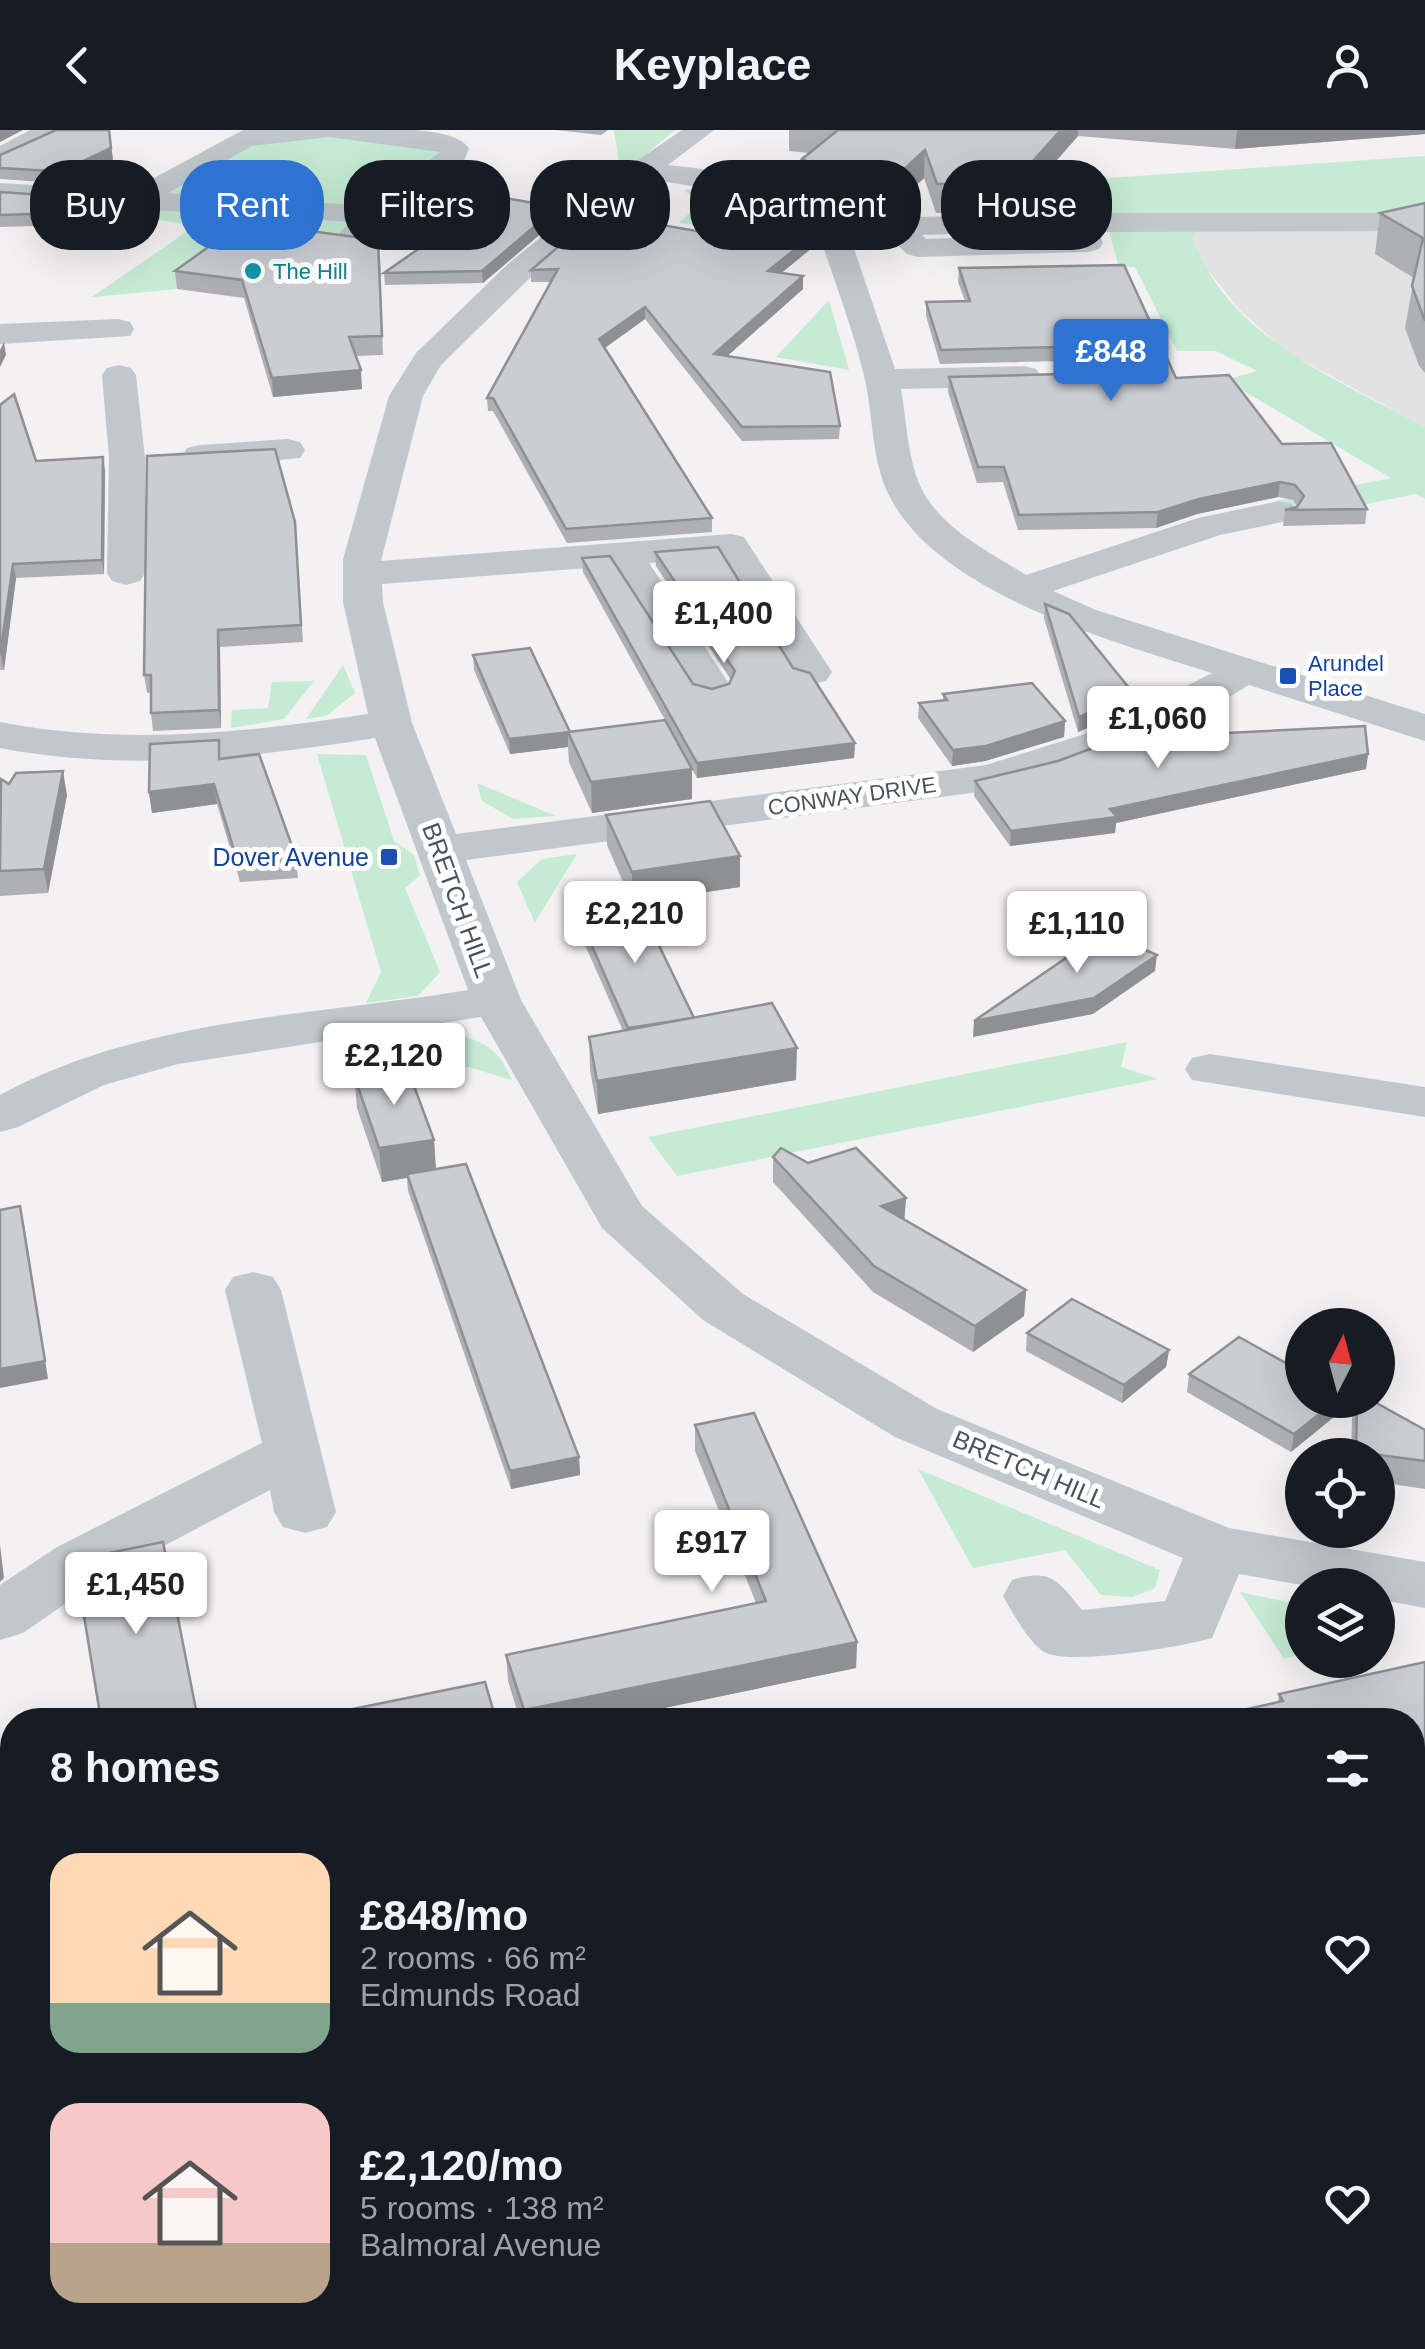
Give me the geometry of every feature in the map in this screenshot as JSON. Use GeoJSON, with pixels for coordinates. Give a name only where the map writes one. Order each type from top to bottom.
{"type":"FeatureCollection","features":[{"type":"Feature","properties":{"kind":"street"},"geometry":{"type":"LineString","coordinates":[[0,158],[51,130]]}},
{"type":"Feature","properties":{"kind":"street"},"geometry":{"type":"LineString","coordinates":[[160,187],[245,138],[322,130]]}},
{"type":"Feature","properties":{"kind":"street"},"geometry":{"type":"LineString","coordinates":[[336,130],[432,140],[455,148],[448,160]]}},
{"type":"Feature","properties":{"kind":"street","name":"BRETCH HILL"},"geometry":{"type":"LineString","coordinates":[[656,160],[700,130]]}},
{"type":"Feature","properties":{"kind":"street"},"geometry":{"type":"LineString","coordinates":[[0,192],[30,194]]}},
{"type":"Feature","properties":{"kind":"street"},"geometry":{"type":"LineString","coordinates":[[160,201],[344,213]]}},
{"type":"Feature","properties":{"kind":"street"},"geometry":{"type":"LineString","coordinates":[[921,225],[1425,222]]}},
{"type":"Feature","properties":{"kind":"street","name":"BRETCH HILL"},"geometry":{"type":"LineString","coordinates":[[546,250],[428,360],[406,396],[362,558],[368,630],[390,723],[496,1000],[621,1216],[723,1307],[916,1422],[1218,1548],[1425,1585]]}},
{"type":"Feature","properties":{"kind":"street"},"geometry":{"type":"LineString","coordinates":[[840,250],[882,379],[898,475],[922,519],[958,549],[1022,590],[1082,618],[1425,728]]}},
{"type":"Feature","properties":{"kind":"street"},"geometry":{"type":"LineString","coordinates":[[0,334],[118,329]]}},
{"type":"Feature","properties":{"kind":"street"},"geometry":{"type":"LineString","coordinates":[[119,375],[127,458],[126,573]]}},
{"type":"Feature","properties":{"kind":"street"},"geometry":{"type":"LineString","coordinates":[[882,379],[1059,375]]}},
{"type":"Feature","properties":{"kind":"street"},"geometry":{"type":"LineString","coordinates":[[127,458],[287,450]]}},
{"type":"Feature","properties":{"kind":"street"},"geometry":{"type":"LineString","coordinates":[[1022,590],[1211,526],[1279,512]]}},
{"type":"Feature","properties":{"kind":"street"},"geometry":{"type":"LineString","coordinates":[[364,574],[732,545],[810,672]]}},
{"type":"Feature","properties":{"kind":"street"},"geometry":{"type":"LineString","coordinates":[[623,553],[711,688]]}},
{"type":"Feature","properties":{"kind":"street","name":"CONWAY DRIVE"},"geometry":{"type":"LineString","coordinates":[[440,850],[986,778],[1050,764],[1204,698],[1242,671]]}},
{"type":"Feature","properties":{"kind":"street"},"geometry":{"type":"LineString","coordinates":[[15,751],[162,752],[390,723]]}},
{"type":"Feature","properties":{"kind":"street"},"geometry":{"type":"LineString","coordinates":[[0,1116],[36,1093],[137,1058],[240,1037],[496,1000]]}},
{"type":"Feature","properties":{"kind":"street"},"geometry":{"type":"LineString","coordinates":[[1210,1069],[1425,1102]]}},
{"type":"Feature","properties":{"kind":"street"},"geometry":{"type":"LineString","coordinates":[[253,1290],[305,1512]]}},
{"type":"Feature","properties":{"kind":"street"},"geometry":{"type":"LineString","coordinates":[[0,1617],[79,1563],[294,1452]]}},
{"type":"Feature","properties":{"kind":"street"},"geometry":{"type":"LineString","coordinates":[[1034,1596],[1066,1635],[1189,1622],[1218,1548]]}},
{"type":"Feature","properties":{"kind":"shaded area"},"geometry":{"type":"Polygon","coordinates":[[[1425,211],[1425,427],[1285,351],[1241,311],[1202,263],[1193,238],[1207,220],[1425,211]]]}},
{"type":"Feature","properties":{"kind":"green space"},"geometry":{"type":"Polygon","coordinates":[[[614,130],[675,130],[639,160],[619,160],[614,130]]]}},
{"type":"Feature","properties":{"kind":"green space"},"geometry":{"type":"Polygon","coordinates":[[[344,134],[426,144],[442,153],[433,160],[344,160],[344,206],[337,209],[324,208],[324,160],[218,160],[248,143],[344,134]]]}},
{"type":"Feature","properties":{"kind":"green space"},"geometry":{"type":"Polygon","coordinates":[[[1425,156],[1425,211],[1207,220],[1193,238],[1209,273],[1231,303],[1259,329],[1323,373],[1425,427],[1425,499],[1415,494],[1299,518],[1279,512],[1277,501],[1391,478],[1225,380],[1257,371],[1216,351],[1177,351],[1135,267],[1119,267],[1112,242],[1112,178],[1425,156]]]}},
{"type":"Feature","properties":{"kind":"green space"},"geometry":{"type":"Polygon","coordinates":[[[180,181],[180,199],[160,198],[160,192],[180,181]]]}},
{"type":"Feature","properties":{"kind":"green space"},"geometry":{"type":"Polygon","coordinates":[[[160,204],[180,206],[180,223],[160,220],[160,204]]]}},
{"type":"Feature","properties":{"kind":"green space"},"geometry":{"type":"Polygon","coordinates":[[[690,213],[690,225],[679,223],[690,213]]]}},
{"type":"Feature","properties":{"kind":"green space"},"geometry":{"type":"Polygon","coordinates":[[[324,217],[344,218],[344,228],[326,242],[324,217]]]}},
{"type":"Feature","properties":{"kind":"green space"},"geometry":{"type":"Polygon","coordinates":[[[180,236],[180,250],[230,250],[177,289],[92,297],[180,236]]]}},
{"type":"Feature","properties":{"kind":"green space"},"geometry":{"type":"Polygon","coordinates":[[[829,300],[849,370],[776,357],[829,300]]]}},
{"type":"Feature","properties":{"kind":"green space"},"geometry":{"type":"Polygon","coordinates":[[[343,665],[355,693],[326,716],[306,719],[343,665]]]}},
{"type":"Feature","properties":{"kind":"green space"},"geometry":{"type":"Polygon","coordinates":[[[314,681],[284,719],[231,728],[232,710],[268,708],[272,682],[314,681]]]}},
{"type":"Feature","properties":{"kind":"green space"},"geometry":{"type":"Polygon","coordinates":[[[317,754],[366,755],[394,841],[414,855],[420,875],[405,888],[440,972],[418,996],[366,1003],[381,972],[317,754]]]}},
{"type":"Feature","properties":{"kind":"green space"},"geometry":{"type":"Polygon","coordinates":[[[477,783],[556,816],[513,819],[482,801],[477,783]]]}},
{"type":"Feature","properties":{"kind":"green space"},"geometry":{"type":"Polygon","coordinates":[[[577,854],[535,923],[517,882],[542,859],[577,854]]]}},
{"type":"Feature","properties":{"kind":"green space"},"geometry":{"type":"Polygon","coordinates":[[[444,1032],[486,1045],[500,1058],[512,1080],[394,1045],[390,1033],[444,1032]]]}},
{"type":"Feature","properties":{"kind":"green space"},"geometry":{"type":"Polygon","coordinates":[[[1127,1042],[1121,1067],[1158,1079],[677,1176],[648,1137],[1127,1042]]]}},
{"type":"Feature","properties":{"kind":"green space"},"geometry":{"type":"Polygon","coordinates":[[[918,1469],[1160,1570],[1155,1588],[1133,1597],[1101,1595],[1065,1550],[973,1568],[918,1469]]]}},
{"type":"Feature","properties":{"kind":"green space"},"geometry":{"type":"Polygon","coordinates":[[[1240,1592],[1285,1601],[1284,1659],[1240,1592]]]}},
{"type":"Feature","properties":{"kind":"building"},"geometry":{"type":"Polygon","coordinates":[[[56,130],[109,130],[111,148],[85,160],[30,160],[30,170],[0,168],[0,155],[56,130]]]}},
{"type":"Feature","properties":{"kind":"building"},"geometry":{"type":"Polygon","coordinates":[[[838,130],[1061,130],[1034,160],[941,160],[941,184],[937,184],[925,150],[914,160],[802,159],[838,130]]]}},
{"type":"Feature","properties":{"kind":"building"},"geometry":{"type":"Polygon","coordinates":[[[0,192],[30,194],[30,214],[0,215],[0,192]]]}},
{"type":"Feature","properties":{"kind":"building"},"geometry":{"type":"Polygon","coordinates":[[[510,199],[530,202],[530,230],[510,247],[510,199]]]}},
{"type":"Feature","properties":{"kind":"building"},"geometry":{"type":"Polygon","coordinates":[[[1425,203],[1425,321],[1412,286],[1423,238],[1380,213],[1425,203]]]}},
{"type":"Feature","properties":{"kind":"building"},"geometry":{"type":"Polygon","coordinates":[[[670,226],[690,230],[690,250],[794,250],[768,271],[803,276],[714,354],[830,372],[840,426],[742,427],[645,307],[599,339],[712,518],[566,529],[493,398],[487,398],[558,269],[531,270],[555,250],[670,250],[670,226]]]}},
{"type":"Feature","properties":{"kind":"building"},"geometry":{"type":"Polygon","coordinates":[[[324,233],[344,235],[344,250],[378,250],[382,336],[349,337],[361,370],[272,378],[242,280],[175,271],[204,250],[324,250],[324,233]]]}},
{"type":"Feature","properties":{"kind":"building"},"geometry":{"type":"Polygon","coordinates":[[[417,250],[507,250],[482,271],[384,273],[417,250]]]}},
{"type":"Feature","properties":{"kind":"building"},"geometry":{"type":"Polygon","coordinates":[[[1124,265],[1176,378],[1229,375],[1282,444],[1331,443],[1367,509],[1285,510],[1297,507],[1304,496],[1295,485],[1280,482],[1158,512],[1019,515],[1004,467],[978,467],[949,377],[1061,374],[1075,370],[1080,358],[1073,350],[1060,347],[941,350],[926,302],[970,301],[959,268],[1124,265]]]}},
{"type":"Feature","properties":{"kind":"building"},"geometry":{"type":"Polygon","coordinates":[[[14,394],[36,461],[103,457],[102,560],[13,564],[0,655],[0,405],[14,394]]]}},
{"type":"Feature","properties":{"kind":"building"},"geometry":{"type":"Polygon","coordinates":[[[275,449],[295,522],[301,625],[218,630],[219,710],[151,713],[151,675],[144,675],[147,456],[275,449]]]}},
{"type":"Feature","properties":{"kind":"building"},"geometry":{"type":"Polygon","coordinates":[[[718,547],[793,668],[810,673],[855,743],[697,763],[582,558],[610,556],[693,684],[712,689],[729,684],[735,671],[655,552],[718,547]]]}},
{"type":"Feature","properties":{"kind":"building"},"geometry":{"type":"Polygon","coordinates":[[[1045,604],[1069,614],[1134,694],[1079,717],[1045,604]]]}},
{"type":"Feature","properties":{"kind":"building"},"geometry":{"type":"Polygon","coordinates":[[[530,648],[570,732],[509,739],[473,655],[530,648]]]}},
{"type":"Feature","properties":{"kind":"building"},"geometry":{"type":"Polygon","coordinates":[[[1032,683],[1065,721],[986,746],[953,750],[919,703],[947,700],[943,694],[1032,683]]]}},
{"type":"Feature","properties":{"kind":"building"},"geometry":{"type":"Polygon","coordinates":[[[665,720],[692,769],[591,782],[568,732],[665,720]]]}},
{"type":"Feature","properties":{"kind":"building"},"geometry":{"type":"Polygon","coordinates":[[[1157,724],[1167,736],[1365,726],[1368,754],[1110,809],[1117,817],[1011,831],[975,781],[1058,761],[1157,724]]]}},
{"type":"Feature","properties":{"kind":"building"},"geometry":{"type":"Polygon","coordinates":[[[219,740],[219,759],[259,754],[296,857],[237,860],[214,784],[149,792],[150,744],[219,740]]]}},
{"type":"Feature","properties":{"kind":"building"},"geometry":{"type":"Polygon","coordinates":[[[63,771],[44,869],[0,871],[1,779],[9,784],[16,773],[63,771]]]}},
{"type":"Feature","properties":{"kind":"building"},"geometry":{"type":"Polygon","coordinates":[[[710,801],[740,856],[632,872],[606,815],[710,801]]]}},
{"type":"Feature","properties":{"kind":"building"},"geometry":{"type":"Polygon","coordinates":[[[639,904],[694,1018],[628,1028],[577,912],[639,904]]]}},
{"type":"Feature","properties":{"kind":"building"},"geometry":{"type":"Polygon","coordinates":[[[1104,932],[1157,955],[1094,998],[974,1021],[1104,932]]]}},
{"type":"Feature","properties":{"kind":"building"},"geometry":{"type":"Polygon","coordinates":[[[772,1003],[797,1048],[597,1081],[589,1037],[772,1003]]]}},
{"type":"Feature","properties":{"kind":"building"},"geometry":{"type":"Polygon","coordinates":[[[407,1067],[434,1140],[379,1148],[354,1075],[407,1067]]]}},
{"type":"Feature","properties":{"kind":"building"},"geometry":{"type":"Polygon","coordinates":[[[781,1148],[808,1163],[856,1148],[906,1198],[881,1206],[1026,1290],[975,1326],[874,1266],[773,1157],[781,1148]]]}},
{"type":"Feature","properties":{"kind":"building"},"geometry":{"type":"Polygon","coordinates":[[[466,1164],[579,1457],[510,1471],[407,1174],[466,1164]]]}},
{"type":"Feature","properties":{"kind":"building"},"geometry":{"type":"Polygon","coordinates":[[[20,1206],[45,1361],[0,1369],[0,1210],[20,1206]]]}},
{"type":"Feature","properties":{"kind":"building"},"geometry":{"type":"Polygon","coordinates":[[[1072,1299],[1169,1350],[1124,1385],[1027,1333],[1072,1299]]]}},
{"type":"Feature","properties":{"kind":"building"},"geometry":{"type":"Polygon","coordinates":[[[1239,1337],[1285,1363],[1285,1418],[1314,1418],[1294,1434],[1189,1374],[1239,1337]]]}},
{"type":"Feature","properties":{"kind":"building"},"geometry":{"type":"Polygon","coordinates":[[[754,1413],[857,1642],[523,1708],[506,1655],[766,1601],[695,1425],[754,1413]]]}},
{"type":"Feature","properties":{"kind":"building"},"geometry":{"type":"Polygon","coordinates":[[[1395,1413],[1425,1430],[1425,1461],[1395,1457],[1395,1438],[1356,1438],[1357,1418],[1395,1418],[1395,1413]]]}},
{"type":"Feature","properties":{"kind":"building"},"geometry":{"type":"Polygon","coordinates":[[[163,1542],[196,1708],[99,1708],[77,1573],[109,1553],[163,1542]]]}},
{"type":"Feature","properties":{"kind":"building"},"geometry":{"type":"Polygon","coordinates":[[[1425,1662],[1425,1708],[1252,1708],[1283,1701],[1279,1694],[1352,1678],[1395,1678],[1395,1669],[1425,1662]]]}},
{"type":"Feature","properties":{"kind":"building"},"geometry":{"type":"Polygon","coordinates":[[[485,1682],[493,1708],[358,1708],[485,1682]]]}},
{"type":"Feature","properties":{"kind":"place","name":"The Hill"},"geometry":{"type":"Point","coordinates":[253,271]}},
{"type":"Feature","properties":{"kind":"place","name":"Arundel Place"},"geometry":{"type":"Point","coordinates":[1288,676]}},
{"type":"Feature","properties":{"kind":"place","name":"Dover Avenue"},"geometry":{"type":"Point","coordinates":[389,857]}}]}
